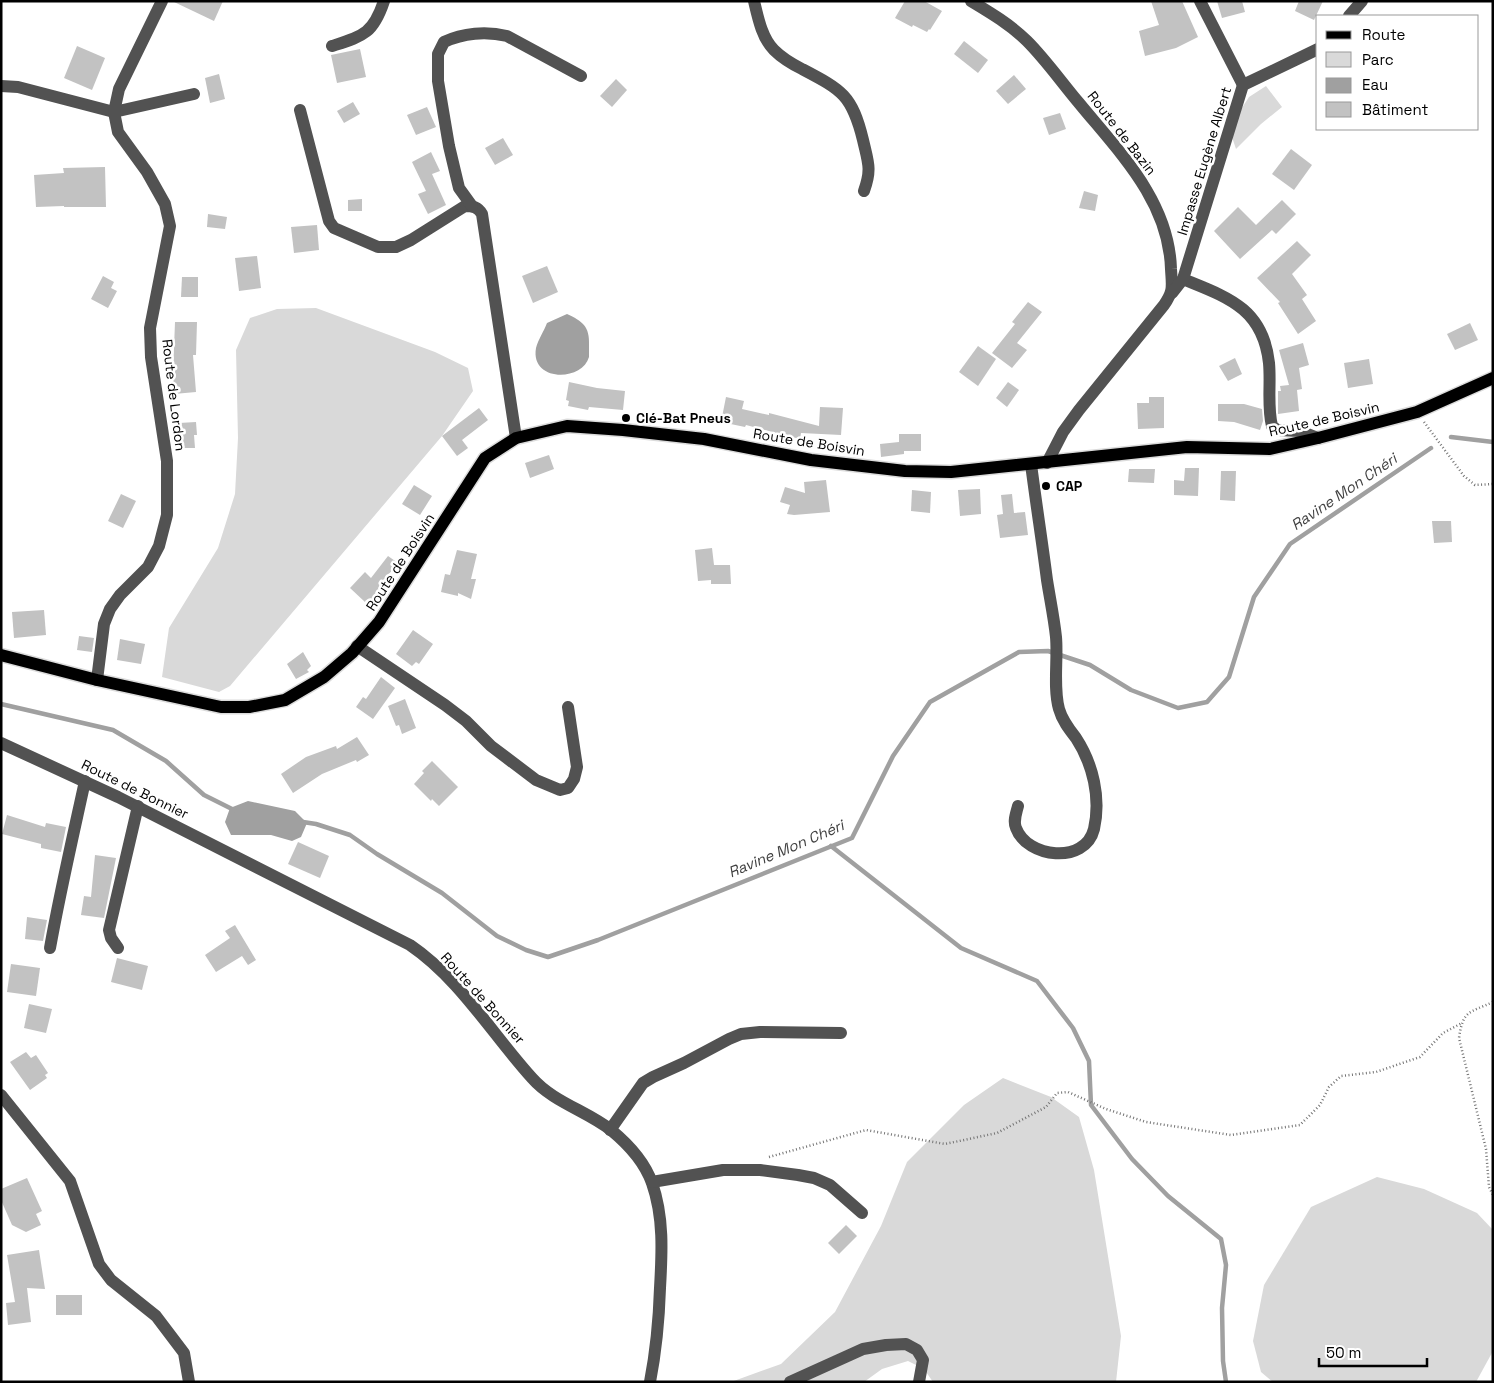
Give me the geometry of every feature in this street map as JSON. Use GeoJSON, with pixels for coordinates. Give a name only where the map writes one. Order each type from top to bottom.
{"type":"FeatureCollection","features":[{"type":"Feature","properties":{"kind":"main road","name":"Route de Boisvin"},"geometry":{"type":"LineString","coordinates":[[1,655],[97,680],[221,707],[249,707],[285,700],[324,676],[357,646],[379,622],[485,458],[516,438],[567,426],[704,439],[811,460],[905,471],[951,472],[1188,447],[1270,449],[1417,412],[1493,378]]}},
{"type":"Feature","properties":{"kind":"street","name":"Route de Lordon"},"geometry":{"type":"LineString","coordinates":[[97,680],[104,624],[110,609],[120,595],[148,567],[159,546],[167,515],[167,460],[151,357],[150,328],[170,226],[165,204],[146,172],[118,132],[114,112],[119,89],[162,1]]}},
{"type":"Feature","properties":{"kind":"street"},"geometry":{"type":"LineString","coordinates":[[332,46],[361,37],[380,16],[384,1]]}},
{"type":"Feature","properties":{"kind":"street"},"geometry":{"type":"LineString","coordinates":[[754,1],[760,24],[767,41],[773,49],[794,65],[834,86],[853,106],[859,122],[870,169],[864,191]]}},
{"type":"Feature","properties":{"kind":"street","name":"Route de Bazin"},"geometry":{"type":"LineString","coordinates":[[972,1],[996,16],[1027,41],[1136,172],[1154,201],[1168,240],[1172,293]]}},
{"type":"Feature","properties":{"kind":"street"},"geometry":{"type":"LineString","coordinates":[[1200,1],[1243,85]]}},
{"type":"Feature","properties":{"kind":"street"},"geometry":{"type":"LineString","coordinates":[[1350,15],[1362,1]]}},
{"type":"Feature","properties":{"kind":"street"},"geometry":{"type":"LineString","coordinates":[[472,206],[459,188],[454,176],[448,146],[438,81],[438,54],[444,42],[454,37],[478,33],[507,36],[581,76]]}},
{"type":"Feature","properties":{"kind":"street","name":"Impasse Eugène Albert"},"geometry":{"type":"LineString","coordinates":[[1172,293],[1183,279],[1243,85],[1316,50]]}},
{"type":"Feature","properties":{"kind":"street"},"geometry":{"type":"LineString","coordinates":[[1,86],[18,87],[114,112],[194,94]]}},
{"type":"Feature","properties":{"kind":"street"},"geometry":{"type":"LineString","coordinates":[[300,110],[329,221],[334,228],[378,247],[396,247],[465,206],[479,209],[482,214],[516,438]]}},
{"type":"Feature","properties":{"kind":"street"},"geometry":{"type":"LineString","coordinates":[[1183,279],[1222,295],[1235,302],[1248,314],[1265,346],[1269,363],[1272,426],[1277,430],[1300,431],[1318,438]]}},
{"type":"Feature","properties":{"kind":"street"},"geometry":{"type":"LineString","coordinates":[[1047,463],[1063,432],[1079,410],[1172,293]]}},
{"type":"Feature","properties":{"kind":"street"},"geometry":{"type":"LineString","coordinates":[[1018,806],[1014,822],[1016,830],[1031,845],[1039,849],[1056,853],[1073,852],[1086,844],[1094,830],[1096,817],[1095,787],[1092,771],[1086,756],[1066,725],[1059,709],[1056,636],[1030,464]]}},
{"type":"Feature","properties":{"kind":"street"},"geometry":{"type":"LineString","coordinates":[[357,646],[445,704],[466,721],[491,746],[536,780],[560,790],[568,788],[574,779],[577,767],[568,707]]}},
{"type":"Feature","properties":{"kind":"street","name":"Route de Bonnier"},"geometry":{"type":"LineString","coordinates":[[1,743],[138,806],[410,945],[446,976],[540,1086],[610,1130],[637,1156],[652,1182],[659,1206],[662,1252],[658,1324],[650,1382]]}},
{"type":"Feature","properties":{"kind":"street"},"geometry":{"type":"LineString","coordinates":[[50,948],[59,896],[85,781]]}},
{"type":"Feature","properties":{"kind":"street"},"geometry":{"type":"LineString","coordinates":[[118,948],[110,938],[109,930],[138,806]]}},
{"type":"Feature","properties":{"kind":"street"},"geometry":{"type":"LineString","coordinates":[[610,1130],[643,1083],[729,1039],[741,1034],[760,1032],[841,1033]]}},
{"type":"Feature","properties":{"kind":"street"},"geometry":{"type":"LineString","coordinates":[[1,1095],[70,1181],[99,1264],[111,1280],[156,1316],[184,1353],[190,1382]]}},
{"type":"Feature","properties":{"kind":"street"},"geometry":{"type":"LineString","coordinates":[[652,1182],[723,1170],[760,1170],[798,1175],[814,1178],[830,1185],[862,1213]]}},
{"type":"Feature","properties":{"kind":"street"},"geometry":{"type":"LineString","coordinates":[[790,1382],[864,1348],[906,1344],[917,1350],[923,1360],[919,1382]]}},
{"type":"Feature","properties":{"kind":"path"},"geometry":{"type":"LineString","coordinates":[[1435,436],[1464,476],[1475,485],[1493,484]]}},
{"type":"Feature","properties":{"kind":"path"},"geometry":{"type":"LineString","coordinates":[[1493,1002],[1466,1014],[1458,1038],[1486,1150],[1489,1187],[1493,1195]]}},
{"type":"Feature","properties":{"kind":"path"},"geometry":{"type":"LineString","coordinates":[[761,1159],[866,1130],[945,1144],[996,1133],[1046,1107],[1057,1093],[1068,1092],[1146,1122],[1231,1135],[1300,1125],[1320,1105],[1329,1087],[1341,1076],[1376,1072],[1420,1057],[1443,1033],[1462,1023]]}},
{"type":"Feature","properties":{"kind":"green space"},"geometry":{"type":"Polygon","coordinates":[[[1266,86],[1282,107],[1261,124],[1236,149],[1230,131],[1236,117],[1249,97],[1266,86]]]}},
{"type":"Feature","properties":{"kind":"green space"},"geometry":{"type":"Polygon","coordinates":[[[316,308],[435,352],[468,368],[473,391],[442,436],[230,686],[219,692],[162,677],[169,628],[218,548],[235,494],[238,438],[236,350],[250,318],[277,309],[316,308]]]}},
{"type":"Feature","properties":{"kind":"green space"},"geometry":{"type":"Polygon","coordinates":[[[1003,1078],[1051,1097],[1079,1117],[1094,1170],[1121,1336],[1116,1382],[933,1382],[924,1369],[908,1361],[882,1369],[864,1382],[731,1382],[781,1364],[835,1312],[881,1226],[907,1162],[964,1105],[1003,1078]]]}},
{"type":"Feature","properties":{"kind":"green space"},"geometry":{"type":"Polygon","coordinates":[[[1377,1177],[1424,1189],[1477,1213],[1493,1230],[1493,1351],[1476,1382],[1273,1382],[1261,1372],[1253,1341],[1264,1285],[1311,1207],[1377,1177]]]}},
{"type":"Feature","properties":{"kind":"water"},"geometry":{"type":"Polygon","coordinates":[[[567,314],[584,325],[589,338],[589,357],[577,371],[558,375],[548,372],[541,367],[536,359],[536,348],[547,323],[567,314]]]}},
{"type":"Feature","properties":{"kind":"water"},"geometry":{"type":"Polygon","coordinates":[[[248,801],[295,811],[307,823],[301,837],[292,841],[271,835],[231,835],[225,822],[230,808],[248,801]]]}},
{"type":"Feature","properties":{"kind":"building"},"geometry":{"type":"Polygon","coordinates":[[[172,1],[223,1],[214,21],[172,1]]]}},
{"type":"Feature","properties":{"kind":"building"},"geometry":{"type":"Polygon","coordinates":[[[905,1],[924,1],[942,11],[927,32],[895,18],[905,1]]]}},
{"type":"Feature","properties":{"kind":"building"},"geometry":{"type":"Polygon","coordinates":[[[1151,1],[1182,1],[1198,37],[1176,48],[1145,56],[1139,31],[1159,25],[1151,1]]]}},
{"type":"Feature","properties":{"kind":"building"},"geometry":{"type":"Polygon","coordinates":[[[1217,1],[1242,1],[1245,12],[1222,18],[1217,1]]]}},
{"type":"Feature","properties":{"kind":"building"},"geometry":{"type":"Polygon","coordinates":[[[1299,1],[1323,1],[1314,20],[1295,11],[1299,1]]]}},
{"type":"Feature","properties":{"kind":"building"},"geometry":{"type":"Polygon","coordinates":[[[964,41],[988,60],[978,73],[954,54],[964,41]]]}},
{"type":"Feature","properties":{"kind":"building"},"geometry":{"type":"Polygon","coordinates":[[[77,46],[105,58],[92,90],[64,78],[77,46]]]}},
{"type":"Feature","properties":{"kind":"building"},"geometry":{"type":"Polygon","coordinates":[[[360,49],[366,77],[337,83],[331,55],[360,49]]]}},
{"type":"Feature","properties":{"kind":"building"},"geometry":{"type":"Polygon","coordinates":[[[219,74],[225,99],[210,103],[205,78],[219,74]]]}},
{"type":"Feature","properties":{"kind":"building"},"geometry":{"type":"Polygon","coordinates":[[[1014,75],[1026,89],[1008,104],[996,91],[1014,75]]]}},
{"type":"Feature","properties":{"kind":"building"},"geometry":{"type":"Polygon","coordinates":[[[616,79],[627,90],[612,107],[600,96],[616,79]]]}},
{"type":"Feature","properties":{"kind":"building"},"geometry":{"type":"Polygon","coordinates":[[[353,102],[360,114],[344,123],[337,111],[353,102]]]}},
{"type":"Feature","properties":{"kind":"building"},"geometry":{"type":"Polygon","coordinates":[[[427,107],[436,127],[416,135],[407,115],[427,107]]]}},
{"type":"Feature","properties":{"kind":"building"},"geometry":{"type":"Polygon","coordinates":[[[1060,113],[1066,129],[1049,135],[1043,118],[1060,113]]]}},
{"type":"Feature","properties":{"kind":"building"},"geometry":{"type":"Polygon","coordinates":[[[503,138],[513,155],[495,165],[485,148],[503,138]]]}},
{"type":"Feature","properties":{"kind":"building"},"geometry":{"type":"Polygon","coordinates":[[[1291,149],[1312,165],[1294,190],[1272,174],[1291,149]]]}},
{"type":"Feature","properties":{"kind":"building"},"geometry":{"type":"Polygon","coordinates":[[[431,152],[440,171],[432,174],[446,205],[428,214],[418,194],[426,191],[412,162],[431,152]]]}},
{"type":"Feature","properties":{"kind":"building"},"geometry":{"type":"Polygon","coordinates":[[[105,167],[106,207],[36,207],[34,175],[64,173],[63,168],[105,167]]]}},
{"type":"Feature","properties":{"kind":"building"},"geometry":{"type":"Polygon","coordinates":[[[1084,191],[1098,195],[1095,211],[1079,208],[1084,191]]]}},
{"type":"Feature","properties":{"kind":"building"},"geometry":{"type":"Polygon","coordinates":[[[362,199],[362,211],[348,211],[348,200],[362,199]]]}},
{"type":"Feature","properties":{"kind":"building"},"geometry":{"type":"Polygon","coordinates":[[[1282,200],[1296,214],[1276,234],[1272,230],[1240,259],[1214,231],[1238,207],[1256,225],[1282,200]]]}},
{"type":"Feature","properties":{"kind":"building"},"geometry":{"type":"Polygon","coordinates":[[[208,214],[227,217],[225,229],[207,227],[208,214]]]}},
{"type":"Feature","properties":{"kind":"building"},"geometry":{"type":"Polygon","coordinates":[[[317,225],[319,250],[294,253],[291,227],[317,225]]]}},
{"type":"Feature","properties":{"kind":"building"},"geometry":{"type":"Polygon","coordinates":[[[1297,241],[1311,255],[1292,274],[1307,295],[1302,299],[1316,321],[1298,334],[1278,303],[1280,302],[1257,278],[1297,241]]]}},
{"type":"Feature","properties":{"kind":"building"},"geometry":{"type":"Polygon","coordinates":[[[257,256],[261,288],[239,291],[235,258],[257,256]]]}},
{"type":"Feature","properties":{"kind":"building"},"geometry":{"type":"Polygon","coordinates":[[[547,266],[558,292],[533,303],[522,276],[547,266]]]}},
{"type":"Feature","properties":{"kind":"building"},"geometry":{"type":"Polygon","coordinates":[[[103,276],[114,282],[111,288],[117,291],[108,308],[91,299],[103,276]]]}},
{"type":"Feature","properties":{"kind":"building"},"geometry":{"type":"Polygon","coordinates":[[[182,277],[198,277],[198,297],[181,297],[182,277]]]}},
{"type":"Feature","properties":{"kind":"building"},"geometry":{"type":"Polygon","coordinates":[[[1028,302],[1042,312],[1017,343],[1027,350],[1012,368],[992,353],[1015,324],[1012,322],[1028,302]]]}},
{"type":"Feature","properties":{"kind":"building"},"geometry":{"type":"Polygon","coordinates":[[[175,322],[197,322],[196,355],[193,355],[196,392],[174,394],[175,322]]]}},
{"type":"Feature","properties":{"kind":"building"},"geometry":{"type":"Polygon","coordinates":[[[1470,323],[1478,340],[1455,350],[1447,334],[1470,323]]]}},
{"type":"Feature","properties":{"kind":"building"},"geometry":{"type":"Polygon","coordinates":[[[1303,343],[1309,365],[1299,368],[1302,389],[1297,390],[1299,411],[1278,414],[1278,391],[1281,391],[1280,386],[1289,385],[1279,350],[1303,343]]]}},
{"type":"Feature","properties":{"kind":"building"},"geometry":{"type":"Polygon","coordinates":[[[978,346],[996,359],[978,386],[959,372],[978,346]]]}},
{"type":"Feature","properties":{"kind":"building"},"geometry":{"type":"Polygon","coordinates":[[[1235,358],[1242,374],[1228,381],[1219,366],[1235,358]]]}},
{"type":"Feature","properties":{"kind":"building"},"geometry":{"type":"Polygon","coordinates":[[[1369,359],[1373,384],[1348,388],[1344,363],[1369,359]]]}},
{"type":"Feature","properties":{"kind":"building"},"geometry":{"type":"Polygon","coordinates":[[[569,382],[625,391],[623,410],[589,407],[588,410],[568,406],[569,401],[566,400],[569,382]]]}},
{"type":"Feature","properties":{"kind":"building"},"geometry":{"type":"Polygon","coordinates":[[[1008,382],[1019,390],[1007,407],[996,398],[1008,382]]]}},
{"type":"Feature","properties":{"kind":"building"},"geometry":{"type":"Polygon","coordinates":[[[726,397],[744,401],[742,409],[769,415],[769,413],[819,426],[820,407],[843,408],[841,435],[801,433],[800,439],[746,425],[745,427],[721,422],[726,397]]]}},
{"type":"Feature","properties":{"kind":"building"},"geometry":{"type":"Polygon","coordinates":[[[1149,397],[1164,397],[1164,428],[1138,429],[1137,403],[1149,403],[1149,397]]]}},
{"type":"Feature","properties":{"kind":"building"},"geometry":{"type":"Polygon","coordinates":[[[1218,404],[1244,404],[1262,409],[1263,421],[1260,430],[1234,422],[1218,421],[1218,404]]]}},
{"type":"Feature","properties":{"kind":"building"},"geometry":{"type":"Polygon","coordinates":[[[479,408],[488,420],[462,440],[468,448],[457,456],[442,436],[479,408]]]}},
{"type":"Feature","properties":{"kind":"building"},"geometry":{"type":"Polygon","coordinates":[[[196,422],[195,448],[181,448],[179,423],[196,422]]]}},
{"type":"Feature","properties":{"kind":"building"},"geometry":{"type":"Polygon","coordinates":[[[899,434],[921,434],[921,451],[904,451],[904,454],[881,457],[880,444],[899,442],[899,434]]]}},
{"type":"Feature","properties":{"kind":"building"},"geometry":{"type":"Polygon","coordinates":[[[549,455],[554,469],[530,478],[525,463],[549,455]]]}},
{"type":"Feature","properties":{"kind":"building"},"geometry":{"type":"Polygon","coordinates":[[[1185,468],[1199,468],[1198,496],[1174,495],[1174,480],[1184,481],[1185,468]]]}},
{"type":"Feature","properties":{"kind":"building"},"geometry":{"type":"Polygon","coordinates":[[[1129,469],[1155,469],[1154,483],[1128,482],[1129,469]]]}},
{"type":"Feature","properties":{"kind":"building"},"geometry":{"type":"Polygon","coordinates":[[[1221,471],[1236,471],[1235,501],[1220,500],[1221,471]]]}},
{"type":"Feature","properties":{"kind":"building"},"geometry":{"type":"Polygon","coordinates":[[[826,480],[830,512],[787,514],[790,505],[780,502],[785,487],[805,493],[804,482],[826,480]]]}},
{"type":"Feature","properties":{"kind":"building"},"geometry":{"type":"Polygon","coordinates":[[[414,485],[432,496],[420,515],[402,504],[414,485]]]}},
{"type":"Feature","properties":{"kind":"building"},"geometry":{"type":"Polygon","coordinates":[[[980,489],[981,514],[960,516],[958,490],[980,489]]]}},
{"type":"Feature","properties":{"kind":"building"},"geometry":{"type":"Polygon","coordinates":[[[912,490],[931,492],[930,513],[911,511],[912,490]]]}},
{"type":"Feature","properties":{"kind":"building"},"geometry":{"type":"Polygon","coordinates":[[[121,494],[136,501],[123,528],[108,521],[121,494]]]}},
{"type":"Feature","properties":{"kind":"building"},"geometry":{"type":"Polygon","coordinates":[[[1012,494],[1014,513],[1025,512],[1028,535],[1000,538],[997,515],[1003,514],[1001,495],[1012,494]]]}},
{"type":"Feature","properties":{"kind":"building"},"geometry":{"type":"Polygon","coordinates":[[[1432,521],[1451,521],[1452,542],[1434,543],[1432,521]]]}},
{"type":"Feature","properties":{"kind":"building"},"geometry":{"type":"Polygon","coordinates":[[[712,548],[714,565],[730,565],[731,584],[711,584],[711,580],[698,581],[695,550],[712,548]]]}},
{"type":"Feature","properties":{"kind":"building"},"geometry":{"type":"Polygon","coordinates":[[[457,550],[477,554],[471,579],[476,579],[471,599],[458,593],[458,596],[441,592],[445,574],[450,575],[457,550]]]}},
{"type":"Feature","properties":{"kind":"building"},"geometry":{"type":"Polygon","coordinates":[[[388,556],[398,563],[379,586],[386,595],[374,607],[366,600],[365,602],[350,588],[365,572],[371,578],[388,556]]]}},
{"type":"Feature","properties":{"kind":"building"},"geometry":{"type":"Polygon","coordinates":[[[44,610],[46,635],[14,638],[12,612],[44,610]]]}},
{"type":"Feature","properties":{"kind":"building"},"geometry":{"type":"Polygon","coordinates":[[[413,630],[433,644],[419,664],[416,662],[412,666],[396,654],[413,630]]]}},
{"type":"Feature","properties":{"kind":"building"},"geometry":{"type":"Polygon","coordinates":[[[79,636],[94,638],[92,652],[77,650],[79,636]]]}},
{"type":"Feature","properties":{"kind":"building"},"geometry":{"type":"Polygon","coordinates":[[[120,639],[145,644],[141,664],[117,660],[120,639]]]}},
{"type":"Feature","properties":{"kind":"building"},"geometry":{"type":"Polygon","coordinates":[[[303,652],[311,666],[307,670],[309,672],[296,679],[287,664],[303,652]]]}},
{"type":"Feature","properties":{"kind":"building"},"geometry":{"type":"Polygon","coordinates":[[[381,677],[395,688],[373,719],[356,707],[363,697],[366,699],[381,677]]]}},
{"type":"Feature","properties":{"kind":"building"},"geometry":{"type":"Polygon","coordinates":[[[405,699],[416,728],[402,734],[399,725],[396,726],[388,706],[405,699]]]}},
{"type":"Feature","properties":{"kind":"building"},"geometry":{"type":"Polygon","coordinates":[[[357,737],[369,755],[357,762],[356,760],[322,774],[293,793],[281,774],[306,757],[336,746],[337,749],[357,737]]]}},
{"type":"Feature","properties":{"kind":"building"},"geometry":{"type":"Polygon","coordinates":[[[432,761],[458,787],[439,806],[432,799],[431,801],[414,784],[424,773],[422,771],[432,761]]]}},
{"type":"Feature","properties":{"kind":"building"},"geometry":{"type":"Polygon","coordinates":[[[7,815],[45,827],[46,823],[66,827],[61,852],[41,848],[41,844],[2,834],[7,815]]]}},
{"type":"Feature","properties":{"kind":"building"},"geometry":{"type":"Polygon","coordinates":[[[298,842],[329,856],[320,878],[288,864],[298,842]]]}},
{"type":"Feature","properties":{"kind":"building"},"geometry":{"type":"Polygon","coordinates":[[[95,855],[116,858],[104,918],[81,915],[84,896],[91,897],[95,855]]]}},
{"type":"Feature","properties":{"kind":"building"},"geometry":{"type":"Polygon","coordinates":[[[27,917],[47,920],[43,941],[25,939],[27,917]]]}},
{"type":"Feature","properties":{"kind":"building"},"geometry":{"type":"Polygon","coordinates":[[[235,925],[256,960],[248,965],[242,956],[216,972],[205,955],[230,938],[225,931],[235,925]]]}},
{"type":"Feature","properties":{"kind":"building"},"geometry":{"type":"Polygon","coordinates":[[[117,958],[148,966],[142,990],[111,982],[117,958]]]}},
{"type":"Feature","properties":{"kind":"building"},"geometry":{"type":"Polygon","coordinates":[[[11,964],[40,968],[36,996],[7,992],[11,964]]]}},
{"type":"Feature","properties":{"kind":"building"},"geometry":{"type":"Polygon","coordinates":[[[29,1004],[52,1009],[46,1033],[24,1028],[29,1004]]]}},
{"type":"Feature","properties":{"kind":"building"},"geometry":{"type":"Polygon","coordinates":[[[26,1052],[31,1058],[36,1055],[48,1073],[45,1075],[47,1078],[30,1090],[10,1062],[26,1052]]]}},
{"type":"Feature","properties":{"kind":"building"},"geometry":{"type":"Polygon","coordinates":[[[27,1178],[42,1211],[36,1214],[41,1225],[26,1232],[12,1225],[1,1200],[1,1189],[27,1178]]]}},
{"type":"Feature","properties":{"kind":"building"},"geometry":{"type":"Polygon","coordinates":[[[846,1225],[857,1236],[839,1254],[828,1243],[846,1225]]]}},
{"type":"Feature","properties":{"kind":"building"},"geometry":{"type":"Polygon","coordinates":[[[39,1250],[45,1289],[27,1288],[31,1322],[8,1325],[6,1303],[15,1302],[7,1255],[39,1250]]]}},
{"type":"Feature","properties":{"kind":"building"},"geometry":{"type":"Polygon","coordinates":[[[56,1295],[82,1295],[82,1315],[56,1315],[56,1295]]]}},
{"type":"Feature","properties":{"kind":"waterway","name":"Ravine Mon Chéri"},"geometry":{"type":"LineString","coordinates":[[1451,437],[1493,442]]}},
{"type":"Feature","properties":{"kind":"waterway","name":"Ravine Mon Chéri"},"geometry":{"type":"LineString","coordinates":[[303,822],[316,824],[350,835],[377,854],[442,893],[497,936],[526,950],[548,957],[598,940],[852,838],[893,756],[930,702],[1019,652],[1048,651],[1090,665],[1131,690],[1178,708],[1207,702],[1229,677],[1254,597],[1290,544],[1431,448]]}},
{"type":"Feature","properties":{"kind":"waterway","name":"Ravine Mon Chéri"},"geometry":{"type":"LineString","coordinates":[[1,704],[113,730],[166,761],[204,795],[234,810]]}},
{"type":"Feature","properties":{"kind":"waterway"},"geometry":{"type":"LineString","coordinates":[[831,846],[961,948],[1037,981],[1073,1028],[1089,1061],[1091,1105],[1132,1159],[1168,1196],[1221,1239],[1226,1265],[1222,1308],[1223,1361],[1226,1382]]}},
{"type":"Feature","properties":{"kind":"place","name":"Clé-Bat Pneus"},"geometry":{"type":"Point","coordinates":[626,418]}},
{"type":"Feature","properties":{"kind":"place","name":"CAP"},"geometry":{"type":"Point","coordinates":[1046,486]}}]}
